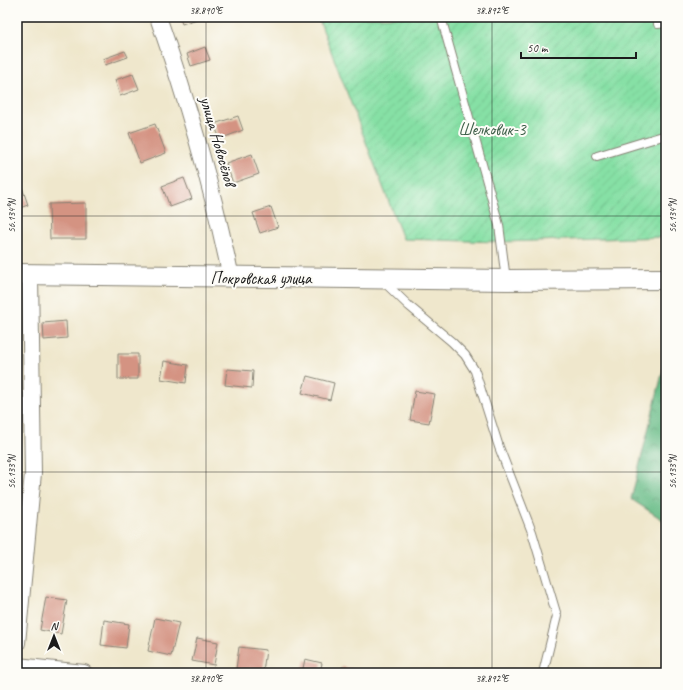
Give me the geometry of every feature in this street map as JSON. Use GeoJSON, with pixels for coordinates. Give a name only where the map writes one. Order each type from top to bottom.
{"type":"FeatureCollection","features":[{"type":"Feature","properties":{"kind":"street","name":"улица Новосёлов"},"geometry":{"type":"LineString","coordinates":[[158,17],[180,80],[218,210],[232,278]]}},
{"type":"Feature","properties":{"kind":"street","name":"Покровская улица"},"geometry":{"type":"LineString","coordinates":[[24,274],[232,278],[506,280],[666,279]]}},
{"type":"Feature","properties":{"kind":"street"},"geometry":{"type":"LineString","coordinates":[[17,643],[33,474],[24,274]]}},
{"type":"Feature","properties":{"kind":"street"},"geometry":{"type":"LineString","coordinates":[[17,666],[84,673]]}},
{"type":"Feature","properties":{"kind":"lane"},"geometry":{"type":"LineString","coordinates":[[441,17],[499,225],[506,280]]}},
{"type":"Feature","properties":{"kind":"lane"},"geometry":{"type":"LineString","coordinates":[[597,156],[666,135]]}},
{"type":"Feature","properties":{"kind":"lane"},"geometry":{"type":"LineString","coordinates":[[380,278],[409,306],[452,342],[465,355],[475,371],[499,447],[532,532],[557,616],[542,673]]}},
{"type":"Feature","properties":{"kind":"green space","name":"Шелковик-3"},"geometry":{"type":"Polygon","coordinates":[[[318,17],[666,17],[666,237],[500,242],[403,239],[318,17]]]}},
{"type":"Feature","properties":{"kind":"green space"},"geometry":{"type":"Polygon","coordinates":[[[666,358],[666,522],[631,499],[666,358]]]}},
{"type":"Feature","properties":{"kind":"building"},"geometry":{"type":"Polygon","coordinates":[[[180,17],[197,17],[197,19],[182,24],[180,17]]]}},
{"type":"Feature","properties":{"kind":"building"},"geometry":{"type":"Polygon","coordinates":[[[205,47],[210,60],[191,66],[187,54],[205,47]]]}},
{"type":"Feature","properties":{"kind":"building"},"geometry":{"type":"Polygon","coordinates":[[[125,51],[128,57],[105,65],[103,59],[125,51]]]}},
{"type":"Feature","properties":{"kind":"building"},"geometry":{"type":"Polygon","coordinates":[[[133,74],[139,89],[120,96],[115,80],[133,74]]]}},
{"type":"Feature","properties":{"kind":"building"},"geometry":{"type":"Polygon","coordinates":[[[238,116],[243,130],[220,139],[214,124],[238,116]]]}},
{"type":"Feature","properties":{"kind":"building"},"geometry":{"type":"Polygon","coordinates":[[[155,124],[166,153],[140,163],[129,133],[155,124]]]}},
{"type":"Feature","properties":{"kind":"building"},"geometry":{"type":"Polygon","coordinates":[[[252,154],[259,174],[233,183],[226,163],[252,154]]]}},
{"type":"Feature","properties":{"kind":"building"},"geometry":{"type":"Polygon","coordinates":[[[184,178],[192,199],[170,207],[162,186],[184,178]]]}},
{"type":"Feature","properties":{"kind":"building"},"geometry":{"type":"Polygon","coordinates":[[[20,181],[28,205],[17,209],[17,182],[20,181]]]}},
{"type":"Feature","properties":{"kind":"building"},"geometry":{"type":"Polygon","coordinates":[[[86,203],[86,239],[50,239],[49,204],[86,203]]]}},
{"type":"Feature","properties":{"kind":"building"},"geometry":{"type":"Polygon","coordinates":[[[271,207],[278,227],[260,233],[253,213],[271,207]]]}},
{"type":"Feature","properties":{"kind":"building"},"geometry":{"type":"Polygon","coordinates":[[[66,321],[67,338],[44,340],[43,323],[66,321]]]}},
{"type":"Feature","properties":{"kind":"building"},"geometry":{"type":"Polygon","coordinates":[[[17,348],[19,348],[19,370],[17,370],[17,348]]]}},
{"type":"Feature","properties":{"kind":"building"},"geometry":{"type":"Polygon","coordinates":[[[118,354],[138,354],[138,379],[118,379],[118,354]]]}},
{"type":"Feature","properties":{"kind":"building"},"geometry":{"type":"Polygon","coordinates":[[[164,361],[188,365],[186,383],[161,379],[164,361]]]}},
{"type":"Feature","properties":{"kind":"building"},"geometry":{"type":"Polygon","coordinates":[[[227,369],[253,371],[252,388],[225,385],[227,369]]]}},
{"type":"Feature","properties":{"kind":"building"},"geometry":{"type":"Polygon","coordinates":[[[307,376],[334,383],[330,400],[302,393],[307,376]]]}},
{"type":"Feature","properties":{"kind":"building"},"geometry":{"type":"Polygon","coordinates":[[[415,391],[435,394],[429,423],[410,420],[415,391]]]}},
{"type":"Feature","properties":{"kind":"building"},"geometry":{"type":"Polygon","coordinates":[[[46,597],[67,600],[61,634],[40,630],[46,597]]]}},
{"type":"Feature","properties":{"kind":"building"},"geometry":{"type":"Polygon","coordinates":[[[155,618],[179,623],[171,656],[148,651],[155,618]]]}},
{"type":"Feature","properties":{"kind":"building"},"geometry":{"type":"Polygon","coordinates":[[[104,620],[129,624],[126,648],[101,645],[104,620]]]}},
{"type":"Feature","properties":{"kind":"building"},"geometry":{"type":"Polygon","coordinates":[[[197,638],[218,642],[214,665],[192,661],[197,638]]]}},
{"type":"Feature","properties":{"kind":"building"},"geometry":{"type":"Polygon","coordinates":[[[239,647],[266,650],[263,672],[236,669],[239,647]]]}},
{"type":"Feature","properties":{"kind":"building"},"geometry":{"type":"Polygon","coordinates":[[[305,659],[322,663],[320,673],[302,673],[305,659]]]}},
{"type":"Feature","properties":{"kind":"building"},"geometry":{"type":"Polygon","coordinates":[[[342,667],[359,670],[359,673],[341,673],[342,667]]]}}]}
